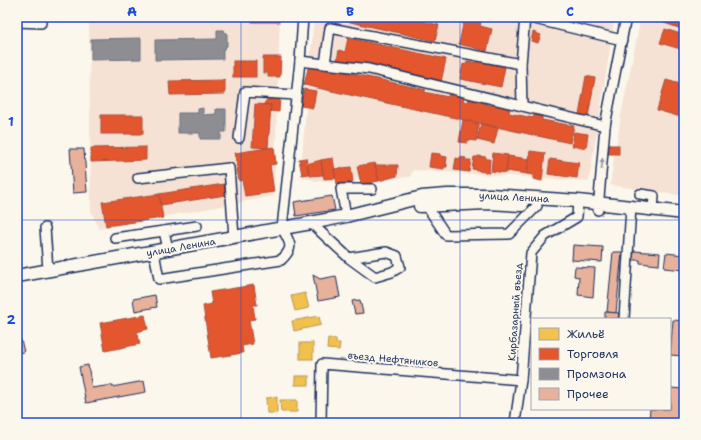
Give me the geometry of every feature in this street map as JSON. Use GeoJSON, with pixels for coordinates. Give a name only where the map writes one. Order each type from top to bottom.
{"type":"FeatureCollection","features":[{"type":"Feature","properties":{"kind":"main road","name":"улица Ленина"},"geometry":{"type":"LineString","coordinates":[[17,276],[311,223],[422,197],[491,194],[578,205]]}},
{"type":"Feature","properties":{"kind":"main road","name":"улица Ленина"},"geometry":{"type":"LineString","coordinates":[[346,216],[426,205],[486,203],[537,206],[598,206],[684,220]]}},
{"type":"Feature","properties":{"kind":"main road","name":"улица Ленина"},"geometry":{"type":"LineString","coordinates":[[630,210],[653,210],[684,213]]}},
{"type":"Feature","properties":{"kind":"street"},"geometry":{"type":"LineString","coordinates":[[17,22],[41,23],[41,17]]}},
{"type":"Feature","properties":{"kind":"street"},"geometry":{"type":"LineString","coordinates":[[154,252],[159,279],[281,260],[288,253],[290,244],[282,228],[300,60],[303,17]]}},
{"type":"Feature","properties":{"kind":"street"},"geometry":{"type":"LineString","coordinates":[[522,106],[521,64],[526,17],[622,40]]}},
{"type":"Feature","properties":{"kind":"street"},"geometry":{"type":"LineString","coordinates":[[598,206],[605,126],[626,17]]}},
{"type":"Feature","properties":{"kind":"street"},"geometry":{"type":"LineString","coordinates":[[325,64],[330,28],[521,64]]}},
{"type":"Feature","properties":{"kind":"street"},"geometry":{"type":"LineString","coordinates":[[300,60],[369,69],[605,126]]}},
{"type":"Feature","properties":{"kind":"street"},"geometry":{"type":"LineString","coordinates":[[239,138],[245,92],[296,95]]}},
{"type":"Feature","properties":{"kind":"street"},"geometry":{"type":"LineString","coordinates":[[138,178],[229,168],[234,237]]}},
{"type":"Feature","properties":{"kind":"street"},"geometry":{"type":"LineString","coordinates":[[346,216],[342,189],[372,189]]}},
{"type":"Feature","properties":{"kind":"street"},"geometry":{"type":"LineString","coordinates":[[640,194],[654,196],[653,210]]}},
{"type":"Feature","properties":{"kind":"street"},"geometry":{"type":"LineString","coordinates":[[426,205],[446,235],[509,234],[537,206]]}},
{"type":"Feature","properties":{"kind":"street","name":"Кирбазарный въезд"},"geometry":{"type":"LineString","coordinates":[[515,423],[521,380],[531,253],[545,236],[576,217],[578,205]]}},
{"type":"Feature","properties":{"kind":"street"},"geometry":{"type":"LineString","coordinates":[[624,318],[630,210]]}},
{"type":"Feature","properties":{"kind":"street"},"geometry":{"type":"LineString","coordinates":[[311,223],[348,258],[375,277],[400,268],[397,256],[386,252],[348,258]]}},
{"type":"Feature","properties":{"kind":"street"},"geometry":{"type":"LineString","coordinates":[[115,238],[197,226]]}},
{"type":"Feature","properties":{"kind":"street"},"geometry":{"type":"LineString","coordinates":[[45,228],[48,270]]}},
{"type":"Feature","properties":{"kind":"street"},"geometry":{"type":"LineString","coordinates":[[164,231],[168,249]]}},
{"type":"Feature","properties":{"kind":"street","name":"въезд Нефтяников"},"geometry":{"type":"LineString","coordinates":[[321,423],[322,364],[521,380]]}},
{"type":"Feature","properties":{"kind":"shaded area"},"geometry":{"type":"Polygon","coordinates":[[[89,17],[280,17],[274,196],[99,229],[91,211],[89,17]]]}},
{"type":"Feature","properties":{"kind":"shaded area"},"geometry":{"type":"Polygon","coordinates":[[[314,17],[615,17],[589,181],[413,170],[410,177],[316,181],[303,177],[301,168],[314,17]]]}},
{"type":"Feature","properties":{"kind":"shaded area"},"geometry":{"type":"Polygon","coordinates":[[[641,17],[684,17],[684,196],[610,185],[621,115],[641,17]]]}},
{"type":"Feature","properties":{"kind":"building: Жильё"},"geometry":{"type":"Polygon","coordinates":[[[305,293],[309,308],[295,311],[291,296],[305,293]]]}},
{"type":"Feature","properties":{"kind":"building: Жильё"},"geometry":{"type":"Polygon","coordinates":[[[319,316],[321,325],[294,331],[292,321],[319,316]]]}},
{"type":"Feature","properties":{"kind":"building: Жильё"},"geometry":{"type":"Polygon","coordinates":[[[328,338],[336,339],[336,343],[340,343],[339,350],[327,349],[328,338]]]}},
{"type":"Feature","properties":{"kind":"building: Жильё"},"geometry":{"type":"Polygon","coordinates":[[[300,343],[313,343],[313,359],[300,359],[300,343]]]}},
{"type":"Feature","properties":{"kind":"building: Жильё"},"geometry":{"type":"Polygon","coordinates":[[[295,376],[309,376],[309,385],[295,385],[295,376]]]}},
{"type":"Feature","properties":{"kind":"building: Жильё"},"geometry":{"type":"Polygon","coordinates":[[[277,397],[277,413],[267,413],[266,398],[277,397]]]}},
{"type":"Feature","properties":{"kind":"building: Жильё"},"geometry":{"type":"Polygon","coordinates":[[[280,400],[297,400],[297,412],[281,412],[280,400]]]}},
{"type":"Feature","properties":{"kind":"building: Жильё"},"geometry":{"type":"Polygon","coordinates":[[[448,419],[459,420],[459,423],[447,423],[448,419]]]}},
{"type":"Feature","properties":{"kind":"building: Торговля"},"geometry":{"type":"Polygon","coordinates":[[[252,17],[279,17],[279,22],[252,22],[252,17]]]}},
{"type":"Feature","properties":{"kind":"building: Торговля"},"geometry":{"type":"Polygon","coordinates":[[[328,17],[404,17],[439,25],[435,41],[328,17]]]}},
{"type":"Feature","properties":{"kind":"building: Торговля"},"geometry":{"type":"Polygon","coordinates":[[[648,17],[684,17],[684,30],[648,17]]]}},
{"type":"Feature","properties":{"kind":"building: Торговля"},"geometry":{"type":"Polygon","coordinates":[[[464,20],[481,22],[480,26],[492,29],[487,51],[459,44],[464,20]]]}},
{"type":"Feature","properties":{"kind":"building: Торговля"},"geometry":{"type":"Polygon","coordinates":[[[665,29],[684,35],[684,50],[660,43],[665,29]]]}},
{"type":"Feature","properties":{"kind":"building: Торговля"},"geometry":{"type":"Polygon","coordinates":[[[533,32],[541,35],[538,43],[531,41],[533,32]]]}},
{"type":"Feature","properties":{"kind":"building: Торговля"},"geometry":{"type":"Polygon","coordinates":[[[348,38],[446,59],[441,82],[337,60],[339,50],[345,52],[348,38]]]}},
{"type":"Feature","properties":{"kind":"building: Торговля"},"geometry":{"type":"Polygon","coordinates":[[[263,57],[281,57],[280,77],[268,77],[268,73],[263,73],[263,57]]]}},
{"type":"Feature","properties":{"kind":"building: Торговля"},"geometry":{"type":"Polygon","coordinates":[[[233,61],[256,61],[256,77],[233,77],[233,61]]]}},
{"type":"Feature","properties":{"kind":"building: Торговля"},"geometry":{"type":"Polygon","coordinates":[[[467,61],[477,63],[478,61],[505,67],[501,87],[460,79],[463,64],[466,65],[467,61]]]}},
{"type":"Feature","properties":{"kind":"building: Торговля"},"geometry":{"type":"Polygon","coordinates":[[[309,64],[426,90],[424,92],[448,97],[449,92],[454,93],[454,95],[464,97],[463,101],[468,102],[469,99],[483,102],[492,106],[493,104],[510,107],[509,113],[533,118],[534,115],[542,117],[542,120],[574,126],[570,143],[304,85],[309,64]]]}},
{"type":"Feature","properties":{"kind":"building: Торговля"},"geometry":{"type":"Polygon","coordinates":[[[586,76],[595,78],[588,117],[579,115],[586,76]]]}},
{"type":"Feature","properties":{"kind":"building: Торговля"},"geometry":{"type":"Polygon","coordinates":[[[225,80],[225,94],[170,95],[169,81],[225,80]]]}},
{"type":"Feature","properties":{"kind":"building: Торговля"},"geometry":{"type":"Polygon","coordinates":[[[666,80],[684,85],[684,118],[657,110],[666,80]]]}},
{"type":"Feature","properties":{"kind":"building: Торговля"},"geometry":{"type":"Polygon","coordinates":[[[304,89],[316,91],[313,108],[301,106],[304,89]]]}},
{"type":"Feature","properties":{"kind":"building: Торговля"},"geometry":{"type":"Polygon","coordinates":[[[269,97],[280,98],[279,112],[270,111],[271,105],[263,105],[269,97]]]}},
{"type":"Feature","properties":{"kind":"building: Торговля"},"geometry":{"type":"Polygon","coordinates":[[[255,104],[271,105],[268,148],[252,147],[255,104]]]}},
{"type":"Feature","properties":{"kind":"building: Торговля"},"geometry":{"type":"Polygon","coordinates":[[[101,115],[143,115],[143,134],[101,134],[101,115]]]}},
{"type":"Feature","properties":{"kind":"building: Торговля"},"geometry":{"type":"Polygon","coordinates":[[[463,120],[479,124],[476,141],[467,140],[467,143],[459,142],[463,120]]]}},
{"type":"Feature","properties":{"kind":"building: Торговля"},"geometry":{"type":"Polygon","coordinates":[[[481,124],[498,128],[494,144],[477,140],[481,124]]]}},
{"type":"Feature","properties":{"kind":"building: Торговля"},"geometry":{"type":"Polygon","coordinates":[[[574,132],[588,134],[586,148],[572,146],[574,132]]]}},
{"type":"Feature","properties":{"kind":"building: Торговля"},"geometry":{"type":"Polygon","coordinates":[[[608,145],[619,145],[619,154],[608,154],[608,145]]]}},
{"type":"Feature","properties":{"kind":"building: Торговля"},"geometry":{"type":"Polygon","coordinates":[[[146,147],[146,160],[91,162],[91,148],[146,147]]]}},
{"type":"Feature","properties":{"kind":"building: Торговля"},"geometry":{"type":"Polygon","coordinates":[[[274,147],[276,164],[270,165],[274,192],[245,196],[242,180],[239,181],[235,153],[274,147]]]}},
{"type":"Feature","properties":{"kind":"building: Торговля"},"geometry":{"type":"Polygon","coordinates":[[[530,151],[545,153],[542,181],[533,179],[533,175],[527,174],[530,151]]]}},
{"type":"Feature","properties":{"kind":"building: Торговля"},"geometry":{"type":"Polygon","coordinates":[[[431,153],[440,154],[440,156],[447,157],[447,167],[444,167],[444,169],[429,167],[431,153]]]}},
{"type":"Feature","properties":{"kind":"building: Торговля"},"geometry":{"type":"Polygon","coordinates":[[[493,153],[508,155],[506,173],[491,171],[493,153]]]}},
{"type":"Feature","properties":{"kind":"building: Торговля"},"geometry":{"type":"Polygon","coordinates":[[[478,156],[490,159],[489,173],[472,169],[474,157],[478,156]]]}},
{"type":"Feature","properties":{"kind":"building: Торговля"},"geometry":{"type":"Polygon","coordinates":[[[508,156],[529,159],[527,174],[506,171],[508,156]]]}},
{"type":"Feature","properties":{"kind":"building: Торговля"},"geometry":{"type":"Polygon","coordinates":[[[460,157],[466,158],[465,160],[471,160],[469,172],[454,170],[456,158],[460,159],[460,157]]]}},
{"type":"Feature","properties":{"kind":"building: Торговля"},"geometry":{"type":"Polygon","coordinates":[[[306,158],[309,174],[302,175],[299,159],[306,158]]]}},
{"type":"Feature","properties":{"kind":"building: Торговля"},"geometry":{"type":"Polygon","coordinates":[[[333,158],[336,178],[324,179],[321,160],[333,158]]]}},
{"type":"Feature","properties":{"kind":"building: Торговля"},"geometry":{"type":"Polygon","coordinates":[[[550,159],[579,163],[577,178],[548,174],[550,159]]]}},
{"type":"Feature","properties":{"kind":"building: Торговля"},"geometry":{"type":"Polygon","coordinates":[[[321,160],[323,175],[310,176],[307,164],[321,160]]]}},
{"type":"Feature","properties":{"kind":"building: Торговля"},"geometry":{"type":"Polygon","coordinates":[[[375,163],[379,181],[361,184],[357,166],[375,163]]]}},
{"type":"Feature","properties":{"kind":"building: Торговля"},"geometry":{"type":"Polygon","coordinates":[[[375,165],[398,165],[397,176],[379,181],[375,165]]]}},
{"type":"Feature","properties":{"kind":"building: Торговля"},"geometry":{"type":"Polygon","coordinates":[[[351,167],[353,182],[337,184],[334,169],[351,167]]]}},
{"type":"Feature","properties":{"kind":"building: Торговля"},"geometry":{"type":"Polygon","coordinates":[[[224,184],[226,195],[161,205],[159,194],[224,184]]]}},
{"type":"Feature","properties":{"kind":"building: Торговля"},"geometry":{"type":"Polygon","coordinates":[[[159,194],[163,218],[106,226],[102,202],[159,194]]]}},
{"type":"Feature","properties":{"kind":"building: Торговля"},"geometry":{"type":"Polygon","coordinates":[[[254,285],[257,305],[253,305],[255,319],[249,320],[253,344],[242,346],[243,353],[211,358],[203,306],[212,304],[210,292],[254,285]]]}},
{"type":"Feature","properties":{"kind":"building: Торговля"},"geometry":{"type":"Polygon","coordinates":[[[145,315],[148,329],[137,332],[140,344],[105,351],[100,323],[145,315]]]}},
{"type":"Feature","properties":{"kind":"building: Промзона"},"geometry":{"type":"Polygon","coordinates":[[[92,17],[155,17],[155,18],[92,19],[92,17]]]}},
{"type":"Feature","properties":{"kind":"building: Промзона"},"geometry":{"type":"Polygon","coordinates":[[[155,17],[218,17],[155,18],[155,17]]]}},
{"type":"Feature","properties":{"kind":"building: Промзона"},"geometry":{"type":"Polygon","coordinates":[[[217,30],[223,30],[227,34],[227,46],[223,50],[223,59],[155,60],[155,40],[217,39],[217,30]]]}},
{"type":"Feature","properties":{"kind":"building: Промзона"},"geometry":{"type":"Polygon","coordinates":[[[141,38],[141,59],[91,60],[91,39],[141,38]]]}},
{"type":"Feature","properties":{"kind":"building: Промзона"},"geometry":{"type":"Polygon","coordinates":[[[203,108],[203,115],[216,114],[216,109],[226,109],[226,132],[221,132],[221,139],[200,139],[200,133],[178,133],[178,113],[198,113],[198,109],[203,108]]]}},
{"type":"Feature","properties":{"kind":"building: Прочее"},"geometry":{"type":"Polygon","coordinates":[[[70,149],[84,149],[87,192],[73,193],[70,149]]]}},
{"type":"Feature","properties":{"kind":"building: Прочее"},"geometry":{"type":"Polygon","coordinates":[[[332,196],[335,210],[296,216],[294,202],[332,196]]]}},
{"type":"Feature","properties":{"kind":"building: Прочее"},"geometry":{"type":"Polygon","coordinates":[[[573,245],[603,247],[602,262],[572,260],[573,245]]]}},
{"type":"Feature","properties":{"kind":"building: Прочее"},"geometry":{"type":"Polygon","coordinates":[[[634,251],[660,253],[659,265],[640,263],[640,260],[633,260],[634,251]]]}},
{"type":"Feature","properties":{"kind":"building: Прочее"},"geometry":{"type":"Polygon","coordinates":[[[613,252],[622,252],[616,313],[607,312],[613,252]]]}},
{"type":"Feature","properties":{"kind":"building: Прочее"},"geometry":{"type":"Polygon","coordinates":[[[666,253],[684,255],[684,270],[664,268],[666,253]]]}},
{"type":"Feature","properties":{"kind":"building: Прочее"},"geometry":{"type":"Polygon","coordinates":[[[575,267],[595,268],[593,297],[578,295],[579,277],[574,276],[575,267]]]}},
{"type":"Feature","properties":{"kind":"building: Прочее"},"geometry":{"type":"Polygon","coordinates":[[[313,275],[320,279],[336,276],[340,297],[318,301],[313,275]]]}},
{"type":"Feature","properties":{"kind":"building: Прочее"},"geometry":{"type":"Polygon","coordinates":[[[155,295],[157,307],[135,311],[133,299],[155,295]]]}},
{"type":"Feature","properties":{"kind":"building: Прочее"},"geometry":{"type":"Polygon","coordinates":[[[360,300],[363,313],[355,314],[352,301],[360,300]]]}},
{"type":"Feature","properties":{"kind":"building: Прочее"},"geometry":{"type":"Polygon","coordinates":[[[605,312],[619,313],[618,318],[605,318],[605,312]]]}},
{"type":"Feature","properties":{"kind":"building: Прочее"},"geometry":{"type":"Polygon","coordinates":[[[673,320],[684,321],[684,356],[671,355],[673,320]]]}},
{"type":"Feature","properties":{"kind":"building: Прочее"},"geometry":{"type":"Polygon","coordinates":[[[21,340],[24,352],[17,353],[17,341],[21,340]]]}},
{"type":"Feature","properties":{"kind":"building: Прочее"},"geometry":{"type":"Polygon","coordinates":[[[88,365],[92,388],[112,385],[112,387],[144,381],[146,392],[86,403],[79,367],[88,365]]]}},
{"type":"Feature","properties":{"kind":"building: Прочее"},"geometry":{"type":"Polygon","coordinates":[[[671,388],[684,389],[683,423],[649,421],[650,410],[671,410],[671,388]]]}}]}
